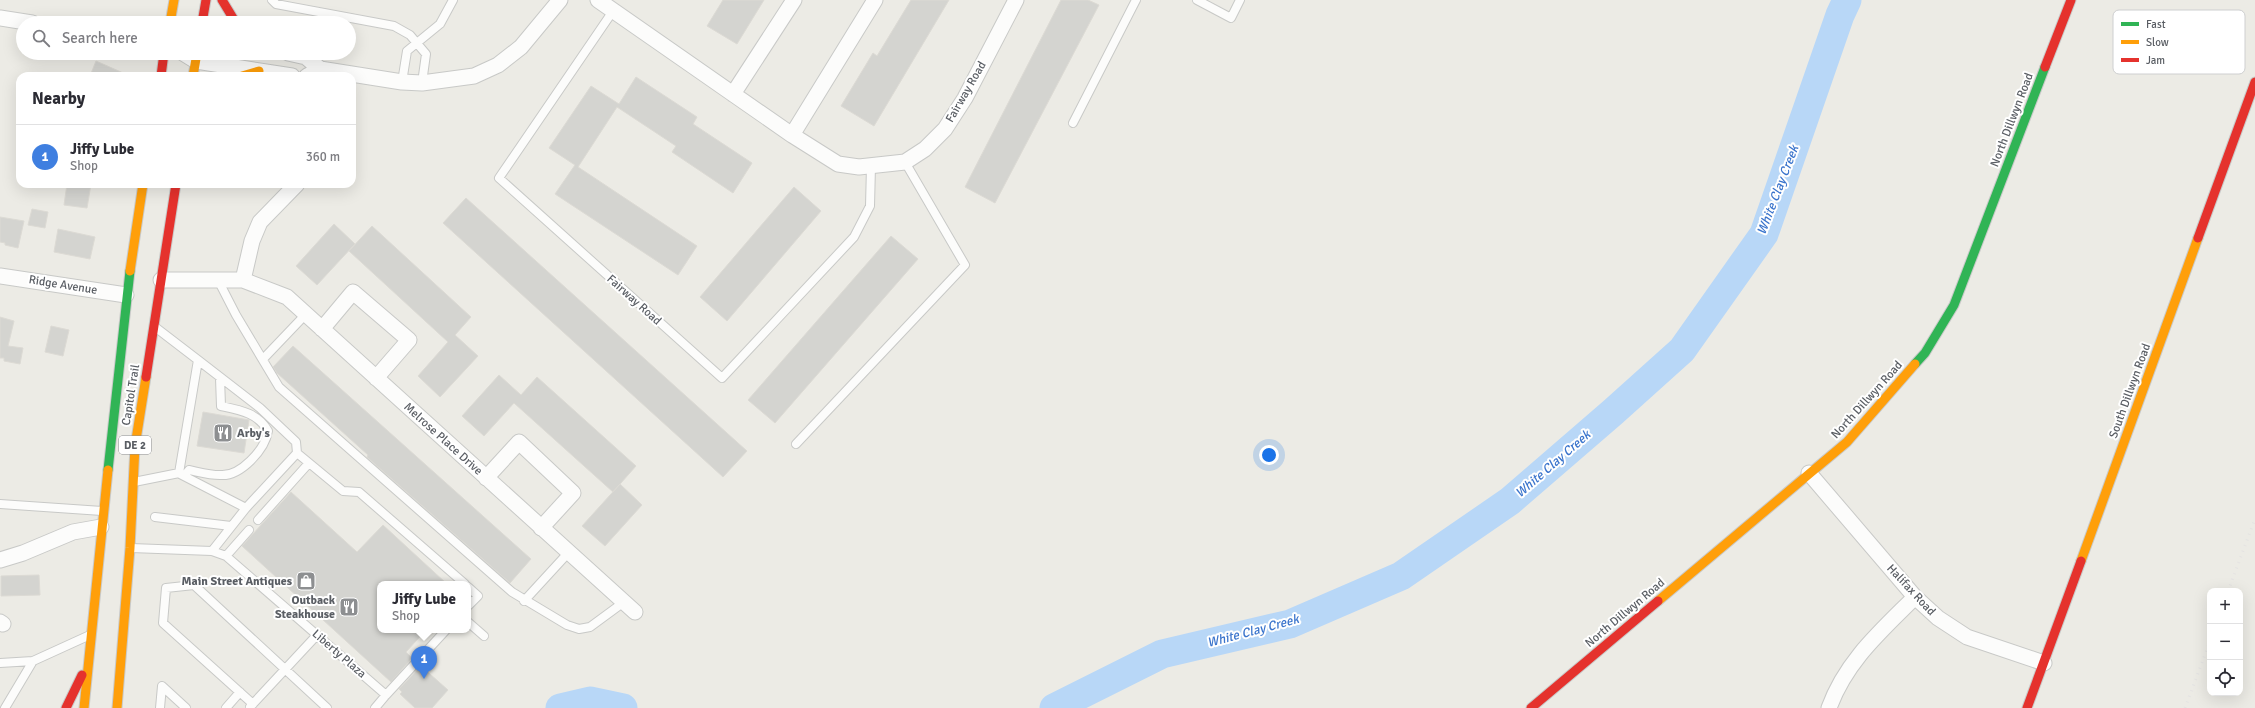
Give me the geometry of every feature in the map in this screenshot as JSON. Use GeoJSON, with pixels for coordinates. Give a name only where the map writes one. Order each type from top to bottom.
{"type":"FeatureCollection","features":[{"type":"Feature","properties":{"kind":"street"},"geometry":{"type":"LineString","coordinates":[[171,16],[174,0]]}},
{"type":"Feature","properties":{"kind":"street"},"geometry":{"type":"LineString","coordinates":[[203,16],[206,0]]}},
{"type":"Feature","properties":{"kind":"street"},"geometry":{"type":"LineString","coordinates":[[222,0],[232,16]]}},
{"type":"Feature","properties":{"kind":"street"},"geometry":{"type":"LineString","coordinates":[[356,76],[402,82],[422,83],[474,76],[498,65],[521,47],[560,0]]}},
{"type":"Feature","properties":{"kind":"street","name":"Fairway Road"},"geometry":{"type":"LineString","coordinates":[[598,0],[792,135],[838,164],[871,166],[905,162],[925,149],[945,129],[965,98],[1016,0]]}},
{"type":"Feature","properties":{"kind":"street"},"geometry":{"type":"LineString","coordinates":[[733,94],[794,0]]}},
{"type":"Feature","properties":{"kind":"street"},"geometry":{"type":"LineString","coordinates":[[792,135],[875,0]]}},
{"type":"Feature","properties":{"kind":"street","name":"North Dillwyn Road"},"geometry":{"type":"LineString","coordinates":[[1531,708],[1847,442],[1925,353],[1954,305],[2071,0]]}},
{"type":"Feature","properties":{"kind":"street"},"geometry":{"type":"LineString","coordinates":[[0,18],[16,20]]}},
{"type":"Feature","properties":{"kind":"street"},"geometry":{"type":"LineString","coordinates":[[162,72],[163,60]]}},
{"type":"Feature","properties":{"kind":"street"},"geometry":{"type":"LineString","coordinates":[[192,60],[193,72]]}},
{"type":"Feature","properties":{"kind":"street"},"geometry":{"type":"LineString","coordinates":[[210,60],[266,72]]}},
{"type":"Feature","properties":{"kind":"street"},"geometry":{"type":"LineString","coordinates":[[307,60],[313,72]]}},
{"type":"Feature","properties":{"kind":"street","name":"South Dillwyn Road"},"geometry":{"type":"LineString","coordinates":[[2027,708],[2255,82]]}},
{"type":"Feature","properties":{"kind":"street","name":"Capitol Trail"},"geometry":{"type":"LineString","coordinates":[[84,708],[102,511],[126,295],[142,188]]}},
{"type":"Feature","properties":{"kind":"street","name":"Capitol Trail"},"geometry":{"type":"LineString","coordinates":[[117,708],[130,548],[135,446],[175,188]]}},
{"type":"Feature","properties":{"kind":"street"},"geometry":{"type":"LineString","coordinates":[[243,280],[252,242],[260,222],[293,188]]}},
{"type":"Feature","properties":{"kind":"street","name":"Ridge Avenue"},"geometry":{"type":"LineString","coordinates":[[0,276],[126,295]]}},
{"type":"Feature","properties":{"kind":"street","name":"Melrose Place Drive"},"geometry":{"type":"LineString","coordinates":[[161,280],[243,280],[287,297],[629,607]]}},
{"type":"Feature","properties":{"kind":"street"},"geometry":{"type":"LineString","coordinates":[[322,329],[353,292],[409,340],[376,378]]}},
{"type":"Feature","properties":{"kind":"street"},"geometry":{"type":"LineString","coordinates":[[486,478],[519,442],[574,493],[541,528]]}},
{"type":"Feature","properties":{"kind":"street","name":"Halifax Road"},"geometry":{"type":"LineString","coordinates":[[1809,473],[1915,597],[1955,631],[1967,637],[2044,663]]}},
{"type":"Feature","properties":{"kind":"street"},"geometry":{"type":"LineString","coordinates":[[0,560],[23,553],[73,532],[101,527]]}},
{"type":"Feature","properties":{"kind":"street"},"geometry":{"type":"LineString","coordinates":[[1829,708],[1845,672],[1861,650],[1915,597]]}},
{"type":"Feature","properties":{"kind":"street"},"geometry":{"type":"LineString","coordinates":[[66,708],[88,664]]}},
{"type":"Feature","properties":{"kind":"lane"},"geometry":{"type":"LineString","coordinates":[[272,0],[276,4],[340,16]]}},
{"type":"Feature","properties":{"kind":"lane"},"geometry":{"type":"LineString","coordinates":[[402,82],[407,51],[440,24],[453,0]]}},
{"type":"Feature","properties":{"kind":"lane"},"geometry":{"type":"LineString","coordinates":[[1073,123],[1136,0]]}},
{"type":"Feature","properties":{"kind":"lane"},"geometry":{"type":"LineString","coordinates":[[1197,0],[1231,18],[1240,0]]}},
{"type":"Feature","properties":{"kind":"lane","name":"Fairway Road"},"geometry":{"type":"LineString","coordinates":[[614,11],[499,178],[722,378],[854,237],[870,206],[871,166]]}},
{"type":"Feature","properties":{"kind":"lane"},"geometry":{"type":"LineString","coordinates":[[356,19],[394,26],[410,36],[426,54],[422,83]]}},
{"type":"Feature","properties":{"kind":"lane"},"geometry":{"type":"LineString","coordinates":[[796,444],[965,265],[905,162]]}},
{"type":"Feature","properties":{"kind":"lane"},"geometry":{"type":"LineString","coordinates":[[218,280],[236,315],[264,358],[269,373],[279,387],[524,601],[579,630],[590,627],[629,607]]}},
{"type":"Feature","properties":{"kind":"lane"},"geometry":{"type":"LineString","coordinates":[[264,358],[306,314]]}},
{"type":"Feature","properties":{"kind":"lane"},"geometry":{"type":"LineString","coordinates":[[154,326],[260,408],[296,442],[297,453],[342,491],[359,492],[462,581]]}},
{"type":"Feature","properties":{"kind":"lane"},"geometry":{"type":"LineString","coordinates":[[182,475],[198,360]]}},
{"type":"Feature","properties":{"kind":"lane"},"geometry":{"type":"LineString","coordinates":[[134,482],[182,475],[188,470],[221,476],[230,474],[260,451],[267,439],[268,431],[256,417],[247,412],[221,406],[220,378]]}},
{"type":"Feature","properties":{"kind":"lane"},"geometry":{"type":"LineString","coordinates":[[212,551],[246,508],[297,453]]}},
{"type":"Feature","properties":{"kind":"lane"},"geometry":{"type":"LineString","coordinates":[[258,520],[309,463]]}},
{"type":"Feature","properties":{"kind":"lane"},"geometry":{"type":"LineString","coordinates":[[182,475],[246,508]]}},
{"type":"Feature","properties":{"kind":"lane"},"geometry":{"type":"LineString","coordinates":[[0,504],[102,511]]}},
{"type":"Feature","properties":{"kind":"lane"},"geometry":{"type":"LineString","coordinates":[[155,517],[231,526]]}},
{"type":"Feature","properties":{"kind":"lane"},"geometry":{"type":"LineString","coordinates":[[226,556],[249,530]]}},
{"type":"Feature","properties":{"kind":"lane","name":"Liberty Plaza"},"geometry":{"type":"LineString","coordinates":[[130,548],[212,551],[226,556],[386,695]]}},
{"type":"Feature","properties":{"kind":"lane"},"geometry":{"type":"LineString","coordinates":[[524,601],[569,552]]}},
{"type":"Feature","properties":{"kind":"lane"},"geometry":{"type":"LineString","coordinates":[[317,635],[284,669],[251,706],[240,692],[163,623],[166,588],[194,585],[284,669],[327,708]]}},
{"type":"Feature","properties":{"kind":"lane"},"geometry":{"type":"LineString","coordinates":[[471,590],[478,596],[471,603]]}},
{"type":"Feature","properties":{"kind":"lane"},"geometry":{"type":"LineString","coordinates":[[471,625],[484,636]]}},
{"type":"Feature","properties":{"kind":"lane"},"geometry":{"type":"LineString","coordinates":[[375,708],[443,633]]}},
{"type":"Feature","properties":{"kind":"lane"},"geometry":{"type":"LineString","coordinates":[[0,663],[33,661],[91,635]]}},
{"type":"Feature","properties":{"kind":"lane"},"geometry":{"type":"LineString","coordinates":[[5,708],[33,661]]}},
{"type":"Feature","properties":{"kind":"lane"},"geometry":{"type":"LineString","coordinates":[[160,708],[162,686],[186,708]]}},
{"type":"Feature","properties":{"kind":"lane"},"geometry":{"type":"LineString","coordinates":[[226,708],[240,692]]}},
{"type":"Feature","properties":{"kind":"building"},"geometry":{"type":"Polygon","coordinates":[[[723,0],[764,0],[737,44],[707,26],[723,0]]]}},
{"type":"Feature","properties":{"kind":"building"},"geometry":{"type":"Polygon","coordinates":[[[911,0],[949,0],[874,126],[841,106],[873,53],[877,56],[911,0]]]}},
{"type":"Feature","properties":{"kind":"building"},"geometry":{"type":"Polygon","coordinates":[[[1061,0],[1088,0],[1099,5],[995,203],[965,187],[1061,0]]]}},
{"type":"Feature","properties":{"kind":"building"},"geometry":{"type":"Polygon","coordinates":[[[96,61],[121,72],[92,72],[96,61]]]}},
{"type":"Feature","properties":{"kind":"building"},"geometry":{"type":"Polygon","coordinates":[[[636,77],[697,117],[693,124],[752,163],[733,193],[672,152],[676,146],[617,107],[578,167],[697,246],[678,275],[555,194],[575,165],[549,148],[591,86],[619,104],[636,77]]]}},
{"type":"Feature","properties":{"kind":"building"},"geometry":{"type":"Polygon","coordinates":[[[794,187],[821,211],[727,321],[700,297],[794,187]]]}},
{"type":"Feature","properties":{"kind":"building"},"geometry":{"type":"Polygon","coordinates":[[[66,188],[90,188],[87,208],[64,205],[66,188]]]}},
{"type":"Feature","properties":{"kind":"building"},"geometry":{"type":"Polygon","coordinates":[[[466,198],[747,451],[723,477],[443,223],[466,198]]]}},
{"type":"Feature","properties":{"kind":"building"},"geometry":{"type":"Polygon","coordinates":[[[32,209],[48,212],[45,228],[28,225],[32,209]]]}},
{"type":"Feature","properties":{"kind":"building"},"geometry":{"type":"Polygon","coordinates":[[[0,217],[24,221],[18,248],[5,245],[5,243],[0,242],[0,217]]]}},
{"type":"Feature","properties":{"kind":"building"},"geometry":{"type":"Polygon","coordinates":[[[334,224],[355,244],[317,285],[296,266],[334,224]]]}},
{"type":"Feature","properties":{"kind":"building"},"geometry":{"type":"Polygon","coordinates":[[[372,226],[471,317],[455,335],[478,356],[440,397],[418,376],[448,342],[349,251],[372,226]]]}},
{"type":"Feature","properties":{"kind":"building"},"geometry":{"type":"Polygon","coordinates":[[[58,229],[95,237],[90,259],[54,252],[58,229]]]}},
{"type":"Feature","properties":{"kind":"building"},"geometry":{"type":"Polygon","coordinates":[[[891,236],[918,259],[775,423],[748,400],[891,236]]]}},
{"type":"Feature","properties":{"kind":"building"},"geometry":{"type":"Polygon","coordinates":[[[0,317],[14,321],[8,346],[23,348],[20,364],[4,361],[4,358],[0,358],[0,317]]]}},
{"type":"Feature","properties":{"kind":"building"},"geometry":{"type":"Polygon","coordinates":[[[51,326],[69,330],[63,356],[45,352],[51,326]]]}},
{"type":"Feature","properties":{"kind":"building"},"geometry":{"type":"Polygon","coordinates":[[[293,346],[531,559],[510,583],[367,457],[368,455],[277,373],[273,367],[293,346]]]}},
{"type":"Feature","properties":{"kind":"building"},"geometry":{"type":"Polygon","coordinates":[[[499,375],[521,395],[537,377],[636,466],[613,492],[514,403],[484,436],[462,416],[499,375]]]}},
{"type":"Feature","properties":{"kind":"building","name":"Arby's"},"geometry":{"type":"Polygon","coordinates":[[[203,412],[249,420],[244,453],[197,446],[203,412]]]}},
{"type":"Feature","properties":{"kind":"building"},"geometry":{"type":"Polygon","coordinates":[[[620,484],[642,505],[605,546],[582,526],[620,484]]]}},
{"type":"Feature","properties":{"kind":"building"},"geometry":{"type":"Polygon","coordinates":[[[291,492],[357,552],[383,525],[444,581],[377,581],[377,633],[423,633],[406,652],[412,658],[391,682],[242,546],[291,492]]]}},
{"type":"Feature","properties":{"kind":"building"},"geometry":{"type":"Polygon","coordinates":[[[39,575],[40,595],[1,596],[1,576],[39,575]]]}},
{"type":"Feature","properties":{"kind":"building"},"geometry":{"type":"Polygon","coordinates":[[[421,666],[448,690],[432,708],[415,708],[400,694],[402,692],[399,689],[421,666]]]}},
{"type":"Feature","properties":{"kind":"waterway","name":"White Clay Creek"},"geometry":{"type":"LineString","coordinates":[[1054,708],[1162,654],[1290,624],[1401,576],[1510,501],[1613,412],[1682,350],[1764,234],[1840,15],[1847,0]]}},
{"type":"Feature","properties":{"kind":"waterway","name":"White Clay Creek"},"geometry":{"type":"LineString","coordinates":[[560,708],[590,701],[623,708]]}},
{"type":"Feature","properties":{"kind":"railway"},"geometry":{"type":"LineString","coordinates":[[2229,588],[2255,519]]}},
{"type":"Feature","properties":{"kind":"railway"},"geometry":{"type":"LineString","coordinates":[[2185,708],[2207,649]]}},
{"type":"Feature","properties":{"kind":"traffic: fast"},"geometry":{"type":"LineString","coordinates":[[1915,364],[1925,353],[1954,305],[2045,67]]}},
{"type":"Feature","properties":{"kind":"traffic: fast"},"geometry":{"type":"LineString","coordinates":[[108,470],[130,271]]}},
{"type":"Feature","properties":{"kind":"traffic: slow"},"geometry":{"type":"LineString","coordinates":[[171,16],[174,0]]}},
{"type":"Feature","properties":{"kind":"traffic: slow"},"geometry":{"type":"LineString","coordinates":[[194,72],[196,60]]}},
{"type":"Feature","properties":{"kind":"traffic: slow"},"geometry":{"type":"LineString","coordinates":[[130,271],[142,188]]}},
{"type":"Feature","properties":{"kind":"traffic: slow"},"geometry":{"type":"LineString","coordinates":[[2081,561],[2198,238]]}},
{"type":"Feature","properties":{"kind":"traffic: slow"},"geometry":{"type":"LineString","coordinates":[[1658,601],[1847,442],[1915,364]]}},
{"type":"Feature","properties":{"kind":"traffic: slow"},"geometry":{"type":"LineString","coordinates":[[117,708],[130,548],[135,446],[146,377]]}},
{"type":"Feature","properties":{"kind":"traffic: slow"},"geometry":{"type":"LineString","coordinates":[[84,708],[108,470]]}},
{"type":"Feature","properties":{"kind":"traffic: jam"},"geometry":{"type":"LineString","coordinates":[[203,16],[206,0]]}},
{"type":"Feature","properties":{"kind":"traffic: jam"},"geometry":{"type":"LineString","coordinates":[[222,0],[232,16]]}},
{"type":"Feature","properties":{"kind":"traffic: jam"},"geometry":{"type":"LineString","coordinates":[[2045,67],[2071,0]]}},
{"type":"Feature","properties":{"kind":"traffic: jam"},"geometry":{"type":"LineString","coordinates":[[162,72],[163,60]]}},
{"type":"Feature","properties":{"kind":"traffic: jam"},"geometry":{"type":"LineString","coordinates":[[2198,238],[2255,82]]}},
{"type":"Feature","properties":{"kind":"traffic: jam"},"geometry":{"type":"LineString","coordinates":[[146,377],[175,188]]}},
{"type":"Feature","properties":{"kind":"traffic: jam"},"geometry":{"type":"LineString","coordinates":[[2027,708],[2081,561]]}},
{"type":"Feature","properties":{"kind":"traffic: jam"},"geometry":{"type":"LineString","coordinates":[[1531,708],[1658,601]]}},
{"type":"Feature","properties":{"kind":"traffic: jam"},"geometry":{"type":"LineString","coordinates":[[66,708],[82,675]]}},
{"type":"Feature","properties":{"kind":"place","name":"Arby's"},"geometry":{"type":"Point","coordinates":[223,433]}},
{"type":"Feature","properties":{"kind":"place","name":"Main Street Antiques"},"geometry":{"type":"Point","coordinates":[306,581]}},
{"type":"Feature","properties":{"kind":"place","name":"Outback Steakhouse"},"geometry":{"type":"Point","coordinates":[349,607]}},
{"type":"Feature","properties":{"kind":"place","name":"Jiffy Lube"},"geometry":{"type":"Point","coordinates":[424,679]}}]}
